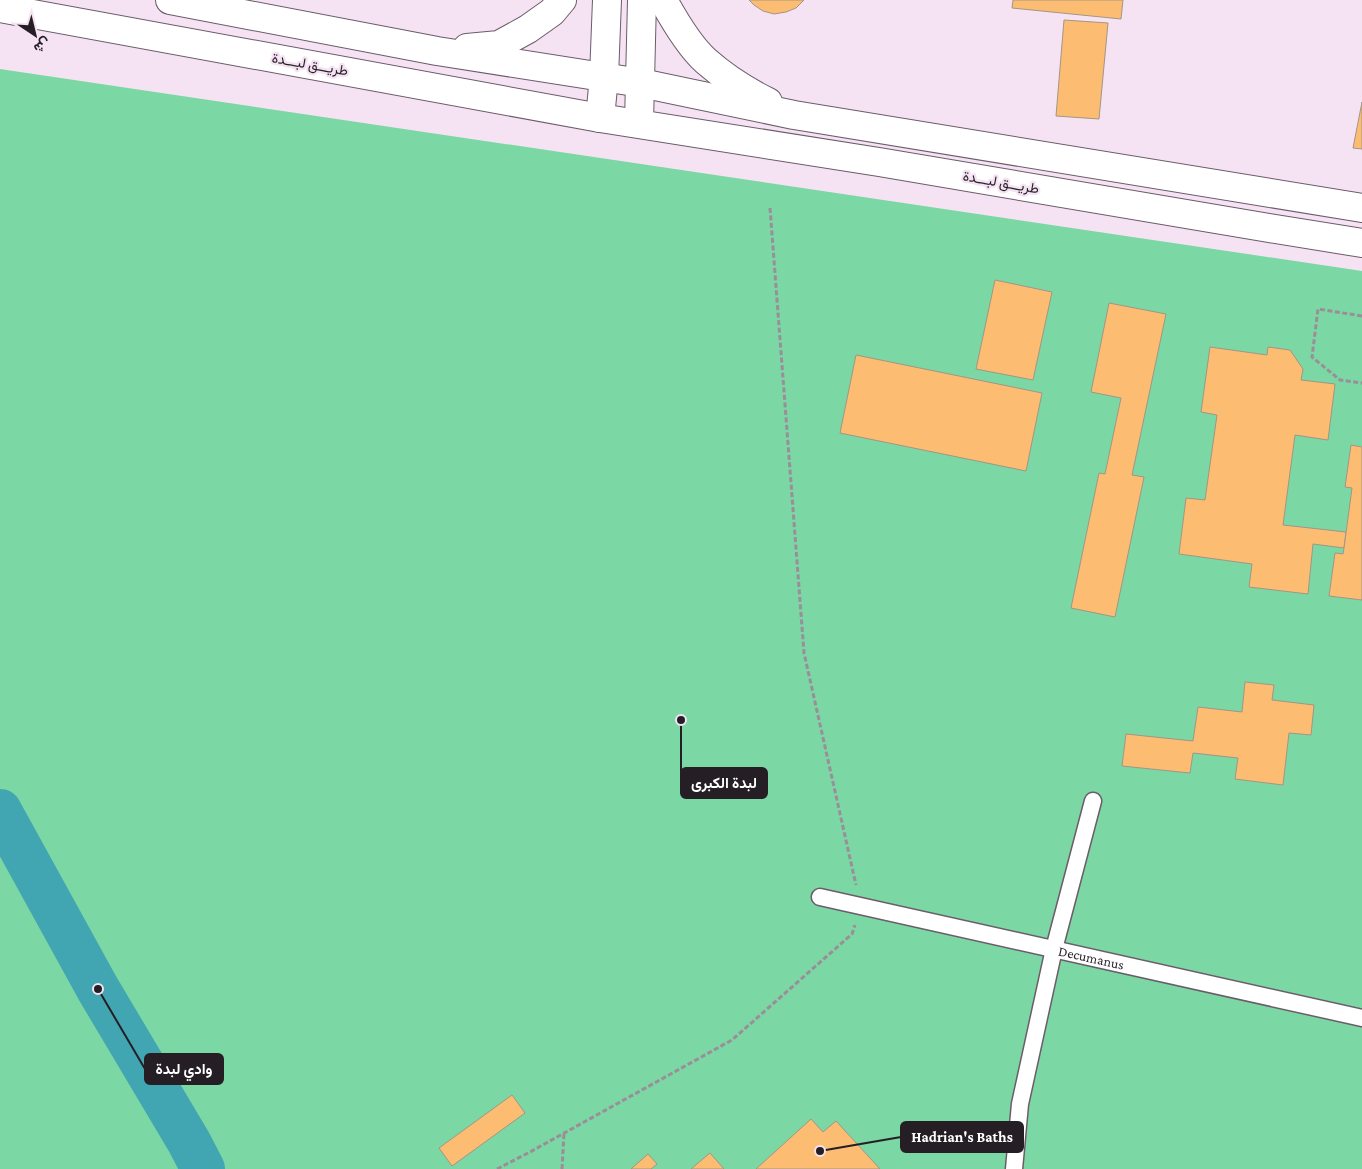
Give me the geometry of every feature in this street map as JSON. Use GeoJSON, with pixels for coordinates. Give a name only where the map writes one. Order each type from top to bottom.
{"type":"FeatureCollection","features":[{"type":"Feature","properties":{"kind":"main road"},"geometry":{"type":"LineString","coordinates":[[170,0],[437,51],[640,83],[794,115],[1362,208]]}},
{"type":"Feature","properties":{"kind":"main road"},"geometry":{"type":"LineString","coordinates":[[437,51],[499,45],[528,29],[552,12],[562,0]]}},
{"type":"Feature","properties":{"kind":"main road"},"geometry":{"type":"LineString","coordinates":[[600,118],[604,77],[607,0]]}},
{"type":"Feature","properties":{"kind":"main road"},"geometry":{"type":"LineString","coordinates":[[639,123],[642,0]]}},
{"type":"Feature","properties":{"kind":"main road"},"geometry":{"type":"LineString","coordinates":[[663,0],[681,30],[705,60],[751,94],[794,115]]}},
{"type":"Feature","properties":{"kind":"main road","name":"طريـــق لبـــدة"},"geometry":{"type":"LineString","coordinates":[[10,10],[600,118],[869,160],[1362,243]]}},
{"type":"Feature","properties":{"kind":"street"},"geometry":{"type":"LineString","coordinates":[[1014,1169],[1020,1104],[1054,949],[1093,801]]}},
{"type":"Feature","properties":{"kind":"street","name":"Decumanus"},"geometry":{"type":"LineString","coordinates":[[820,897],[1362,1018]]}},
{"type":"Feature","properties":{"kind":"path"},"geometry":{"type":"LineString","coordinates":[[496,1169],[564,1134],[732,1040],[852,934],[860,906],[804,653],[770,208]]}},
{"type":"Feature","properties":{"kind":"path"},"geometry":{"type":"LineString","coordinates":[[1362,316],[1318,309],[1312,357],[1340,380],[1362,383]]}},
{"type":"Feature","properties":{"kind":"path"},"geometry":{"type":"LineString","coordinates":[[562,1169],[564,1134]]}},
{"type":"Feature","properties":{"kind":"green space"},"geometry":{"type":"Polygon","coordinates":[[[0,69],[1362,271],[1362,1169],[0,1169],[0,69]]]}},
{"type":"Feature","properties":{"kind":"building"},"geometry":{"type":"Polygon","coordinates":[[[749,0],[804,0],[796,8],[774,14],[763,11],[749,0]]]}},
{"type":"Feature","properties":{"kind":"building"},"geometry":{"type":"Polygon","coordinates":[[[1013,0],[1123,0],[1121,19],[1012,8],[1013,0]]]}},
{"type":"Feature","properties":{"kind":"building"},"geometry":{"type":"Polygon","coordinates":[[[1064,20],[1108,23],[1099,119],[1056,116],[1064,20]]]}},
{"type":"Feature","properties":{"kind":"building"},"geometry":{"type":"Polygon","coordinates":[[[1362,102],[1362,149],[1353,148],[1362,102]]]}},
{"type":"Feature","properties":{"kind":"building"},"geometry":{"type":"Polygon","coordinates":[[[995,280],[1052,292],[1033,380],[976,369],[995,280]]]}},
{"type":"Feature","properties":{"kind":"building"},"geometry":{"type":"Polygon","coordinates":[[[1109,303],[1166,314],[1132,475],[1144,477],[1115,617],[1071,608],[1099,473],[1105,474],[1121,398],[1091,392],[1109,303]]]}},
{"type":"Feature","properties":{"kind":"building"},"geometry":{"type":"Polygon","coordinates":[[[1210,347],[1267,355],[1268,347],[1290,350],[1303,369],[1301,380],[1335,384],[1328,440],[1295,435],[1283,525],[1346,532],[1344,548],[1313,544],[1308,594],[1249,587],[1252,564],[1179,554],[1186,498],[1205,500],[1217,415],[1201,412],[1210,347]]]}},
{"type":"Feature","properties":{"kind":"building"},"geometry":{"type":"Polygon","coordinates":[[[856,355],[1042,393],[1026,471],[840,433],[856,355]]]}},
{"type":"Feature","properties":{"kind":"building"},"geometry":{"type":"Polygon","coordinates":[[[1351,445],[1362,447],[1362,600],[1329,596],[1335,553],[1343,554],[1344,548],[1352,488],[1345,487],[1351,445]]]}},
{"type":"Feature","properties":{"kind":"building"},"geometry":{"type":"Polygon","coordinates":[[[1245,682],[1274,685],[1272,700],[1314,705],[1311,735],[1289,733],[1283,785],[1235,779],[1238,758],[1193,753],[1190,773],[1122,766],[1126,734],[1193,741],[1198,707],[1242,712],[1245,682]]]}},
{"type":"Feature","properties":{"kind":"building"},"geometry":{"type":"Polygon","coordinates":[[[512,1095],[525,1113],[452,1166],[439,1148],[512,1095]]]}},
{"type":"Feature","properties":{"kind":"building"},"geometry":{"type":"Polygon","coordinates":[[[811,1119],[823,1132],[836,1121],[880,1169],[756,1169],[811,1119]]]}},
{"type":"Feature","properties":{"kind":"building"},"geometry":{"type":"Polygon","coordinates":[[[710,1153],[724,1169],[691,1169],[710,1153]]]}},
{"type":"Feature","properties":{"kind":"building"},"geometry":{"type":"Polygon","coordinates":[[[648,1154],[657,1164],[651,1169],[631,1169],[648,1154]]]}},
{"type":"Feature","properties":{"kind":"waterway"},"geometry":{"type":"LineString","coordinates":[[0,811],[98,989],[189,1142],[203,1169]]}},
{"type":"Feature","properties":{"kind":"place","name":"لبدة الكبرى"},"geometry":{"type":"Point","coordinates":[681,720]}},
{"type":"Feature","properties":{"kind":"place","name":"وادي لبدة"},"geometry":{"type":"Point","coordinates":[98,989]}},
{"type":"Feature","properties":{"kind":"place","name":"Hadrian's Baths"},"geometry":{"type":"Point","coordinates":[820,1151]}}]}
